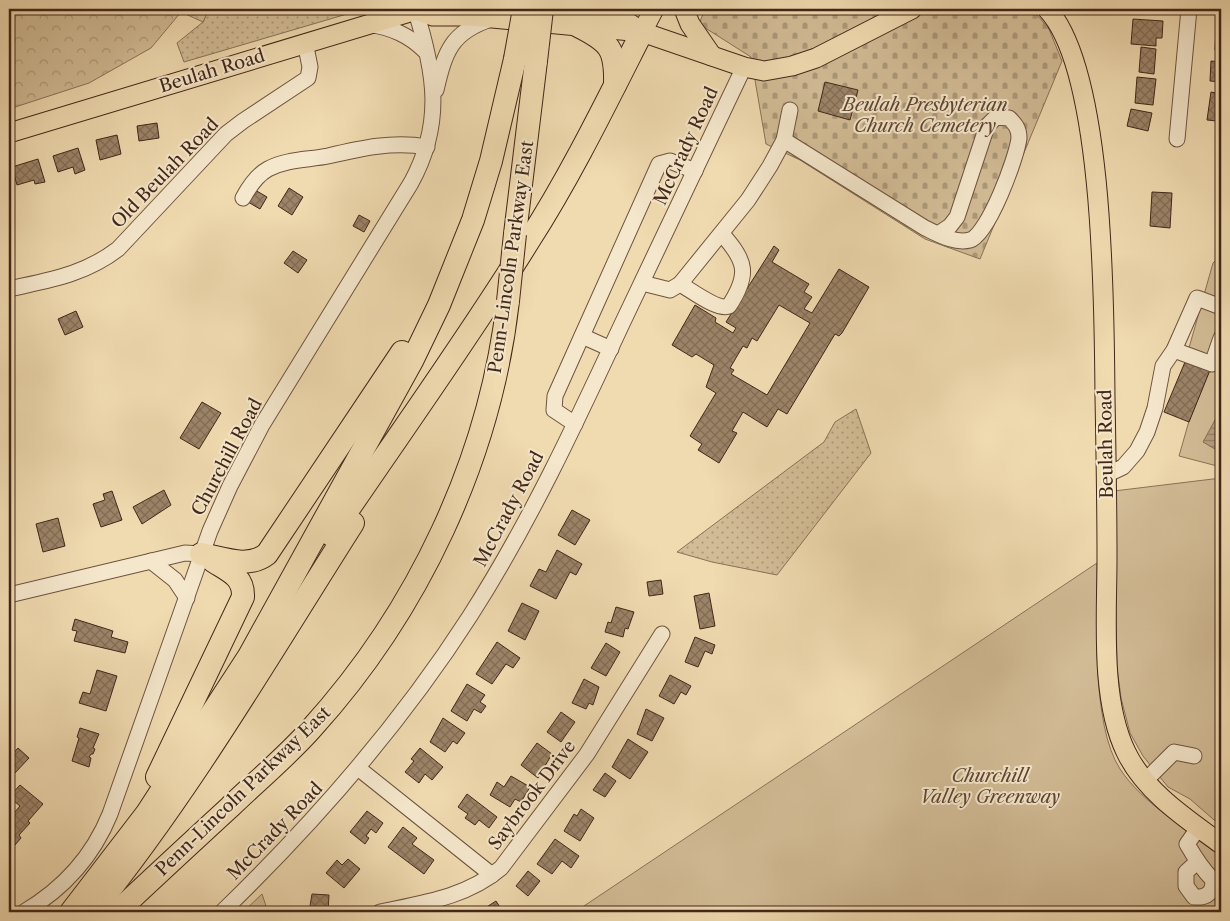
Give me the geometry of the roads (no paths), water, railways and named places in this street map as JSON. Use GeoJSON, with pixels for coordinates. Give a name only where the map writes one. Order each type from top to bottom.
{"type":"FeatureCollection","features":[{"type":"Feature","properties":{"kind":"highway","name":"Penn-Lincoln Parkway East"},"geometry":{"type":"LineString","coordinates":[[117,912],[311,729],[365,662],[395,619],[439,539],[474,452],[497,367],[508,301],[516,234],[526,60],[524,9]]}},
{"type":"Feature","properties":{"kind":"highway","name":"Penn-Lincoln Parkway East"},"geometry":{"type":"LineString","coordinates":[[71,912],[122,846],[171,777],[249,656],[412,361],[451,278],[542,9]]}},
{"type":"Feature","properties":{"kind":"highway"},"geometry":{"type":"LineString","coordinates":[[578,26],[602,39],[610,47],[614,60],[615,88]]}},
{"type":"Feature","properties":{"kind":"highway"},"geometry":{"type":"LineString","coordinates":[[249,656],[453,358],[542,219],[615,88],[642,32]]}},
{"type":"Feature","properties":{"kind":"highway"},"geometry":{"type":"LineString","coordinates":[[201,554],[249,562],[267,554],[451,278]]}},
{"type":"Feature","properties":{"kind":"highway"},"geometry":{"type":"LineString","coordinates":[[92,912],[136,856],[185,786],[400,450],[453,358]]}},
{"type":"Feature","properties":{"kind":"highway"},"geometry":{"type":"LineString","coordinates":[[122,846],[243,597],[244,590],[239,579],[201,554]]}},
{"type":"Feature","properties":{"kind":"main road"},"geometry":{"type":"LineString","coordinates":[[417,9],[432,16],[495,18],[642,32],[744,67],[772,70],[804,63],[832,51],[912,9]]}},
{"type":"Feature","properties":{"kind":"main road","name":"Beulah Road"},"geometry":{"type":"LineString","coordinates":[[9,133],[417,9]]}},
{"type":"Feature","properties":{"kind":"main road"},"geometry":{"type":"LineString","coordinates":[[552,9],[602,11],[619,16],[642,32]]}},
{"type":"Feature","properties":{"kind":"main road"},"geometry":{"type":"LineString","coordinates":[[642,32],[654,9]]}},
{"type":"Feature","properties":{"kind":"main road"},"geometry":{"type":"LineString","coordinates":[[684,9],[690,24],[712,56]]}},
{"type":"Feature","properties":{"kind":"main road","name":"Beulah Road"},"geometry":{"type":"LineString","coordinates":[[1047,9],[1060,27],[1074,64],[1094,165],[1104,342],[1107,630],[1112,714],[1126,752],[1145,781],[1221,844]]}},
{"type":"Feature","properties":{"kind":"street","name":"Churchill Road"},"geometry":{"type":"LineString","coordinates":[[24,912],[63,884],[84,859],[105,826],[201,554],[219,510],[245,456],[411,183],[428,147],[432,128],[434,99],[417,9]]}},
{"type":"Feature","properties":{"kind":"street"},"geometry":{"type":"LineString","coordinates":[[1177,139],[1190,9]]}},
{"type":"Feature","properties":{"kind":"street"},"geometry":{"type":"LineString","coordinates":[[434,99],[442,65],[451,45],[467,29],[495,18]]}},
{"type":"Feature","properties":{"kind":"street"},"geometry":{"type":"LineString","coordinates":[[365,24],[399,32],[412,38],[426,51]]}},
{"type":"Feature","properties":{"kind":"street","name":"Old Beulah Road"},"geometry":{"type":"LineString","coordinates":[[9,289],[81,272],[100,263],[118,250],[226,134],[242,121],[308,78],[310,67],[305,42]]}},
{"type":"Feature","properties":{"kind":"street","name":"McCrady Road"},"geometry":{"type":"LineString","coordinates":[[222,912],[306,827],[358,768],[420,689],[476,607],[528,518],[575,424],[744,67]]}},
{"type":"Feature","properties":{"kind":"street"},"geometry":{"type":"LineString","coordinates":[[642,283],[670,290],[680,284],[748,200],[784,140],[790,110]]}},
{"type":"Feature","properties":{"kind":"street"},"geometry":{"type":"LineString","coordinates":[[784,140],[872,197],[938,234],[954,240],[969,240],[978,236],[987,223],[1013,161],[1019,137],[1017,125],[1009,118],[996,117],[987,126],[956,217],[950,226],[938,234]]}},
{"type":"Feature","properties":{"kind":"street"},"geometry":{"type":"LineString","coordinates":[[243,198],[251,184],[267,170],[288,161],[384,145],[411,144],[428,147]]}},
{"type":"Feature","properties":{"kind":"street"},"geometry":{"type":"LineString","coordinates":[[575,424],[554,410],[555,396],[659,164],[670,161],[695,171]]}},
{"type":"Feature","properties":{"kind":"street"},"geometry":{"type":"LineString","coordinates":[[680,284],[714,304],[722,307],[729,306],[741,282],[741,259],[722,234]]}},
{"type":"Feature","properties":{"kind":"street"},"geometry":{"type":"LineString","coordinates":[[1106,476],[1123,467],[1137,451],[1147,432],[1155,408],[1163,366],[1174,350],[1197,298],[1221,307]]}},
{"type":"Feature","properties":{"kind":"street"},"geometry":{"type":"LineString","coordinates":[[582,336],[611,349]]}},
{"type":"Feature","properties":{"kind":"street"},"geometry":{"type":"LineString","coordinates":[[1174,350],[1212,364],[1221,338]]}},
{"type":"Feature","properties":{"kind":"street"},"geometry":{"type":"LineString","coordinates":[[9,595],[185,553],[201,554]]}},
{"type":"Feature","properties":{"kind":"street"},"geometry":{"type":"LineString","coordinates":[[151,561],[175,580],[187,598]]}},
{"type":"Feature","properties":{"kind":"street","name":"Saybrook Drive"},"geometry":{"type":"LineString","coordinates":[[380,912],[450,896],[472,888],[492,876],[509,859],[561,792],[616,712],[662,634]]}},
{"type":"Feature","properties":{"kind":"street"},"geometry":{"type":"LineString","coordinates":[[1145,781],[1174,752],[1194,756]]}},
{"type":"Feature","properties":{"kind":"street"},"geometry":{"type":"LineString","coordinates":[[358,768],[492,876]]}},
{"type":"Feature","properties":{"kind":"street"},"geometry":{"type":"LineString","coordinates":[[1197,862],[1187,844],[1199,827]]}},
{"type":"Feature","properties":{"kind":"park label","name":"Beulah Presbyterian Church Cemetery"},"geometry":{"type":"Point","coordinates":[925,115]}},
{"type":"Feature","properties":{"kind":"park label","name":"Churchill Valley Greenway"},"geometry":{"type":"Point","coordinates":[990,786]}}]}
